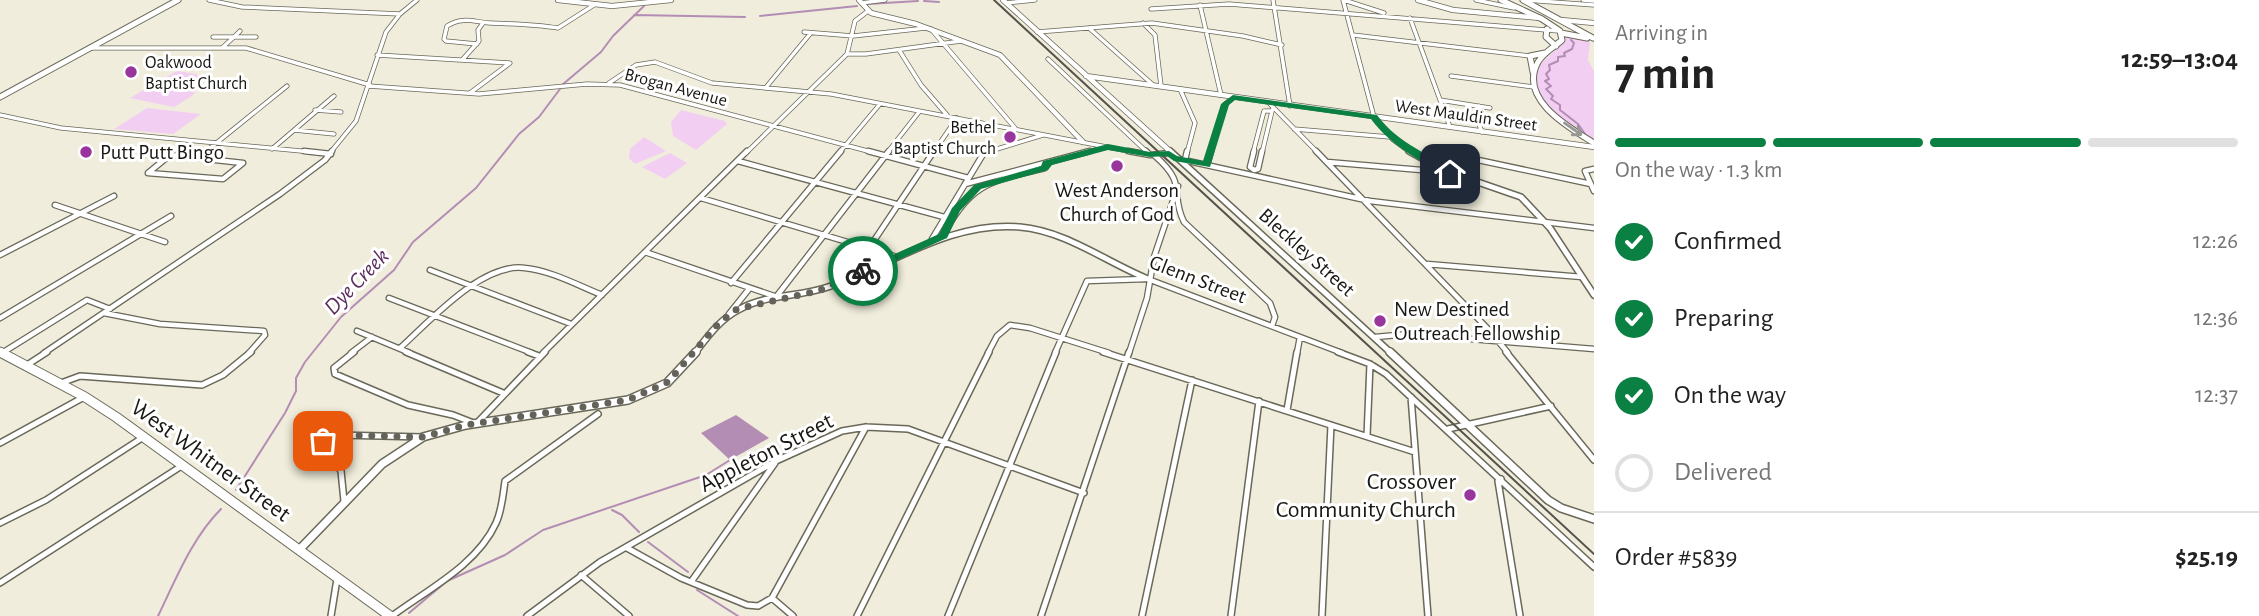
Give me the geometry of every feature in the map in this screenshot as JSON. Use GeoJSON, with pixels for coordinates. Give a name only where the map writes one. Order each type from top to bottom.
{"type":"FeatureCollection","features":[{"type":"Feature","properties":{"kind":"main road"},"geometry":{"type":"LineString","coordinates":[[0,97],[177,0]]}},
{"type":"Feature","properties":{"kind":"main road"},"geometry":{"type":"LineString","coordinates":[[1501,0],[1542,19],[1561,32],[1594,39]]}},
{"type":"Feature","properties":{"kind":"main road"},"geometry":{"type":"LineString","coordinates":[[1523,0],[1594,39]]}},
{"type":"Feature","properties":{"kind":"main road"},"geometry":{"type":"LineString","coordinates":[[1517,9],[1539,11]]}},
{"type":"Feature","properties":{"kind":"main road"},"geometry":{"type":"LineString","coordinates":[[1547,29],[1546,37],[1556,46]]}},
{"type":"Feature","properties":{"kind":"main road"},"geometry":{"type":"LineString","coordinates":[[1561,32],[1562,40],[1556,46],[1545,53],[1530,56],[1534,87],[1539,99],[1552,114],[1594,145]]}},
{"type":"Feature","properties":{"kind":"main road"},"geometry":{"type":"LineString","coordinates":[[1533,72],[1545,53]]}},
{"type":"Feature","properties":{"kind":"main road","name":"West Whitner Street"},"geometry":{"type":"LineString","coordinates":[[1,353],[85,397],[184,465],[391,616]]}},
{"type":"Feature","properties":{"kind":"street"},"geometry":{"type":"LineString","coordinates":[[209,0],[242,7],[400,14]]}},
{"type":"Feature","properties":{"kind":"street"},"geometry":{"type":"LineString","coordinates":[[27,366],[300,180],[331,154],[356,121],[386,32],[400,14],[417,0]]}},
{"type":"Feature","properties":{"kind":"street"},"geometry":{"type":"LineString","coordinates":[[558,0],[624,6],[671,0]]}},
{"type":"Feature","properties":{"kind":"street"},"geometry":{"type":"LineString","coordinates":[[860,1],[885,0]]}},
{"type":"Feature","properties":{"kind":"street"},"geometry":{"type":"LineString","coordinates":[[1004,1],[1035,0]]}},
{"type":"Feature","properties":{"kind":"street"},"geometry":{"type":"LineString","coordinates":[[1273,0],[1290,106]]}},
{"type":"Feature","properties":{"kind":"street"},"geometry":{"type":"LineString","coordinates":[[1343,0],[1374,117],[1390,137],[1441,170],[1518,196],[1528,203],[1594,295]]}},
{"type":"Feature","properties":{"kind":"street"},"geometry":{"type":"LineString","coordinates":[[1343,0],[1398,17]]}},
{"type":"Feature","properties":{"kind":"street"},"geometry":{"type":"LineString","coordinates":[[1418,0],[1453,10],[1542,19]]}},
{"type":"Feature","properties":{"kind":"street"},"geometry":{"type":"LineString","coordinates":[[1476,0],[1517,9]]}},
{"type":"Feature","properties":{"kind":"street"},"geometry":{"type":"LineString","coordinates":[[1523,0],[1594,3]]}},
{"type":"Feature","properties":{"kind":"street"},"geometry":{"type":"LineString","coordinates":[[1583,0],[1594,3]]}},
{"type":"Feature","properties":{"kind":"street"},"geometry":{"type":"LineString","coordinates":[[860,1],[869,11],[929,28],[1000,55],[1083,142]]}},
{"type":"Feature","properties":{"kind":"street","name":"Bleckley Street"},"geometry":{"type":"LineString","coordinates":[[1004,1],[1172,156],[1375,337],[1548,500],[1561,508],[1594,519]]}},
{"type":"Feature","properties":{"kind":"street"},"geometry":{"type":"LineString","coordinates":[[477,44],[446,41],[444,39],[447,26],[461,19],[484,23],[523,22],[558,28],[594,5]]}},
{"type":"Feature","properties":{"kind":"street"},"geometry":{"type":"LineString","coordinates":[[1200,5],[1221,95]]}},
{"type":"Feature","properties":{"kind":"street"},"geometry":{"type":"LineString","coordinates":[[1151,9],[1200,5],[1276,7],[1561,32]]}},
{"type":"Feature","properties":{"kind":"street"},"geometry":{"type":"LineString","coordinates":[[372,337],[334,368],[335,374],[408,405],[453,415],[476,424],[571,324],[847,54],[856,21],[869,11]]}},
{"type":"Feature","properties":{"kind":"street"},"geometry":{"type":"LineString","coordinates":[[1410,18],[1450,127]]}},
{"type":"Feature","properties":{"kind":"street"},"geometry":{"type":"LineString","coordinates":[[1556,20],[1594,23]]}},
{"type":"Feature","properties":{"kind":"street"},"geometry":{"type":"LineString","coordinates":[[462,59],[477,44],[480,38],[479,28],[484,23]]}},
{"type":"Feature","properties":{"kind":"street"},"geometry":{"type":"LineString","coordinates":[[1037,32],[1143,23],[1207,31],[1282,45]]}},
{"type":"Feature","properties":{"kind":"street"},"geometry":{"type":"LineString","coordinates":[[1143,23],[1156,35],[1161,86]]}},
{"type":"Feature","properties":{"kind":"street"},"geometry":{"type":"LineString","coordinates":[[804,32],[853,36],[929,28]]}},
{"type":"Feature","properties":{"kind":"street"},"geometry":{"type":"LineString","coordinates":[[929,28],[1015,128]]}},
{"type":"Feature","properties":{"kind":"street"},"geometry":{"type":"LineString","coordinates":[[1089,28],[1152,84]]}},
{"type":"Feature","properties":{"kind":"street"},"geometry":{"type":"LineString","coordinates":[[222,47],[240,31]]}},
{"type":"Feature","properties":{"kind":"street"},"geometry":{"type":"LineString","coordinates":[[766,87],[810,33]]}},
{"type":"Feature","properties":{"kind":"street"},"geometry":{"type":"LineString","coordinates":[[1353,35],[1530,56]]}},
{"type":"Feature","properties":{"kind":"street"},"geometry":{"type":"LineString","coordinates":[[213,37],[256,37]]}},
{"type":"Feature","properties":{"kind":"street"},"geometry":{"type":"LineString","coordinates":[[847,54],[899,50],[962,40]]}},
{"type":"Feature","properties":{"kind":"street","name":"Brogan Avenue"},"geometry":{"type":"LineString","coordinates":[[92,48],[222,47],[261,51],[369,86],[470,94],[609,83],[924,167],[967,181]]}},
{"type":"Feature","properties":{"kind":"street"},"geometry":{"type":"LineString","coordinates":[[899,50],[917,79],[947,116]]}},
{"type":"Feature","properties":{"kind":"street"},"geometry":{"type":"LineString","coordinates":[[377,55],[508,62],[510,65],[470,94]]}},
{"type":"Feature","properties":{"kind":"street"},"geometry":{"type":"LineString","coordinates":[[1048,59],[1170,170],[1178,186],[1178,209],[1184,222],[1270,303],[1275,317],[1272,326]]}},
{"type":"Feature","properties":{"kind":"street"},"geometry":{"type":"LineString","coordinates":[[609,83],[636,65],[655,62],[698,80],[728,85],[811,90],[1151,155],[1172,156],[1362,200],[1594,228]]}},
{"type":"Feature","properties":{"kind":"street","name":"West Mauldin Street"},"geometry":{"type":"LineString","coordinates":[[1084,76],[1221,95],[1271,107],[1290,106],[1594,145]]}},
{"type":"Feature","properties":{"kind":"street"},"geometry":{"type":"LineString","coordinates":[[1451,76],[1534,87]]}},
{"type":"Feature","properties":{"kind":"street"},"geometry":{"type":"LineString","coordinates":[[199,157],[243,163],[223,179],[148,173],[170,155],[199,157],[287,86]]}},
{"type":"Feature","properties":{"kind":"street"},"geometry":{"type":"LineString","coordinates":[[1180,89],[1195,123],[1185,160]]}},
{"type":"Feature","properties":{"kind":"street"},"geometry":{"type":"LineString","coordinates":[[272,149],[334,96]]}},
{"type":"Feature","properties":{"kind":"street"},"geometry":{"type":"LineString","coordinates":[[1207,165],[1225,104],[1233,97]]}},
{"type":"Feature","properties":{"kind":"street"},"geometry":{"type":"LineString","coordinates":[[1440,100],[1490,108]]}},
{"type":"Feature","properties":{"kind":"street"},"geometry":{"type":"LineString","coordinates":[[731,283],[881,103]]}},
{"type":"Feature","properties":{"kind":"street"},"geometry":{"type":"LineString","coordinates":[[1479,106],[1482,114],[1477,119],[1482,132]]}},
{"type":"Feature","properties":{"kind":"street"},"geometry":{"type":"LineString","coordinates":[[1271,107],[1258,169],[1254,170],[1250,167],[1264,111],[1271,107]]}},
{"type":"Feature","properties":{"kind":"street"},"geometry":{"type":"LineString","coordinates":[[1271,107],[1500,342],[1594,460]]}},
{"type":"Feature","properties":{"kind":"street"},"geometry":{"type":"LineString","coordinates":[[315,110],[341,112]]}},
{"type":"Feature","properties":{"kind":"street"},"geometry":{"type":"LineString","coordinates":[[645,252],[778,298],[920,111]]}},
{"type":"Feature","properties":{"kind":"street"},"geometry":{"type":"LineString","coordinates":[[1444,112],[1469,116]]}},
{"type":"Feature","properties":{"kind":"street"},"geometry":{"type":"LineString","coordinates":[[0,115],[61,128],[331,154]]}},
{"type":"Feature","properties":{"kind":"street"},"geometry":{"type":"LineString","coordinates":[[853,276],[957,118]]}},
{"type":"Feature","properties":{"kind":"street"},"geometry":{"type":"LineString","coordinates":[[1293,129],[1390,137]]}},
{"type":"Feature","properties":{"kind":"street"},"geometry":{"type":"LineString","coordinates":[[293,130],[334,134]]}},
{"type":"Feature","properties":{"kind":"street"},"geometry":{"type":"LineString","coordinates":[[932,239],[981,156],[989,149],[1045,134]]}},
{"type":"Feature","properties":{"kind":"street"},"geometry":{"type":"LineString","coordinates":[[967,181],[1108,147]]}},
{"type":"Feature","properties":{"kind":"street"},"geometry":{"type":"LineString","coordinates":[[1325,162],[1441,170],[1464,157],[1591,184]]}},
{"type":"Feature","properties":{"kind":"street"},"geometry":{"type":"LineString","coordinates":[[738,161],[944,217]]}},
{"type":"Feature","properties":{"kind":"street"},"geometry":{"type":"LineString","coordinates":[[943,236],[956,210],[977,187],[1045,168],[1047,163]]}},
{"type":"Feature","properties":{"kind":"street"},"geometry":{"type":"LineString","coordinates":[[1594,169],[1585,169],[1594,191]]}},
{"type":"Feature","properties":{"kind":"street"},"geometry":{"type":"LineString","coordinates":[[1041,616],[1147,298],[1148,279],[1178,186]]}},
{"type":"Feature","properties":{"kind":"street"},"geometry":{"type":"LineString","coordinates":[[0,255],[114,196]]}},
{"type":"Feature","properties":{"kind":"street"},"geometry":{"type":"LineString","coordinates":[[701,198],[894,256]]}},
{"type":"Feature","properties":{"kind":"street"},"geometry":{"type":"LineString","coordinates":[[55,205],[165,242]]}},
{"type":"Feature","properties":{"kind":"street"},"geometry":{"type":"LineString","coordinates":[[0,318],[171,216]]}},
{"type":"Feature","properties":{"kind":"street","name":"Glenn Street"},"geometry":{"type":"LineString","coordinates":[[728,315],[752,304],[818,291],[932,239],[988,226],[1030,228],[1068,240],[1148,279],[1370,364],[1411,396],[1594,567]]}},
{"type":"Feature","properties":{"kind":"street"},"geometry":{"type":"LineString","coordinates":[[1426,264],[1583,277]]}},
{"type":"Feature","properties":{"kind":"street"},"geometry":{"type":"LineString","coordinates":[[400,348],[473,286],[497,272],[514,267],[525,268],[602,295]]}},
{"type":"Feature","properties":{"kind":"street"},"geometry":{"type":"LineString","coordinates":[[430,270],[571,324]]}},
{"type":"Feature","properties":{"kind":"street"},"geometry":{"type":"LineString","coordinates":[[948,616],[1077,296],[1087,281],[1148,279]]}},
{"type":"Feature","properties":{"kind":"street","name":"Glenn Street"},"geometry":{"type":"LineString","coordinates":[[299,550],[382,464],[423,437],[476,424],[608,404],[652,392],[668,382],[681,369],[749,289]]}},
{"type":"Feature","properties":{"kind":"street"},"geometry":{"type":"LineString","coordinates":[[389,298],[540,356]]}},
{"type":"Feature","properties":{"kind":"street"},"geometry":{"type":"LineString","coordinates":[[1,353],[87,300],[110,309]]}},
{"type":"Feature","properties":{"kind":"street"},"geometry":{"type":"LineString","coordinates":[[60,384],[80,376],[202,385],[223,375],[254,349],[265,335],[264,331],[257,329],[159,325],[104,313]]}},
{"type":"Feature","properties":{"kind":"street"},"geometry":{"type":"LineString","coordinates":[[856,616],[997,336],[1010,326],[1030,328],[1415,452]]}},
{"type":"Feature","properties":{"kind":"street"},"geometry":{"type":"LineString","coordinates":[[357,331],[503,393]]}},
{"type":"Feature","properties":{"kind":"street"},"geometry":{"type":"LineString","coordinates":[[1375,337],[1409,334],[1594,349]]}},
{"type":"Feature","properties":{"kind":"street"},"geometry":{"type":"LineString","coordinates":[[1287,410],[1300,337]]}},
{"type":"Feature","properties":{"kind":"street"},"geometry":{"type":"LineString","coordinates":[[1367,436],[1370,364]]}},
{"type":"Feature","properties":{"kind":"street"},"geometry":{"type":"LineString","coordinates":[[1142,616],[1192,380]]}},
{"type":"Feature","properties":{"kind":"street"},"geometry":{"type":"LineString","coordinates":[[1411,396],[1428,616]]}},
{"type":"Feature","properties":{"kind":"street"},"geometry":{"type":"LineString","coordinates":[[0,443],[85,397]]}},
{"type":"Feature","properties":{"kind":"street"},"geometry":{"type":"LineString","coordinates":[[1231,616],[1259,401]]}},
{"type":"Feature","properties":{"kind":"street"},"geometry":{"type":"LineString","coordinates":[[1447,429],[1551,406]]}},
{"type":"Feature","properties":{"kind":"street"},"geometry":{"type":"LineString","coordinates":[[391,616],[455,569],[486,540],[495,525],[505,481],[598,414]]}},
{"type":"Feature","properties":{"kind":"street"},"geometry":{"type":"LineString","coordinates":[[1322,616],[1331,425]]}},
{"type":"Feature","properties":{"kind":"street"},"geometry":{"type":"LineString","coordinates":[[627,548],[691,582],[747,605],[758,606],[772,598],[866,427]]}},
{"type":"Feature","properties":{"kind":"street","name":"Appleton Street"},"geometry":{"type":"LineString","coordinates":[[527,616],[581,575],[776,461],[830,436],[866,427],[908,429],[1084,493]]}},
{"type":"Feature","properties":{"kind":"street"},"geometry":{"type":"LineString","coordinates":[[344,501],[341,471],[324,446],[325,439],[338,435],[423,437]]}},
{"type":"Feature","properties":{"kind":"street"},"geometry":{"type":"LineString","coordinates":[[3,523],[144,437]]}},
{"type":"Feature","properties":{"kind":"street"},"geometry":{"type":"LineString","coordinates":[[691,582],[776,461]]}},
{"type":"Feature","properties":{"kind":"street"},"geometry":{"type":"LineString","coordinates":[[0,583],[184,465]]}},
{"type":"Feature","properties":{"kind":"street"},"geometry":{"type":"LineString","coordinates":[[1501,479],[1498,481],[1520,616]]}},
{"type":"Feature","properties":{"kind":"street"},"geometry":{"type":"LineString","coordinates":[[581,575],[629,616]]}},
{"type":"Feature","properties":{"kind":"street"},"geometry":{"type":"LineString","coordinates":[[331,616],[337,578]]}},
{"type":"Feature","properties":{"kind":"street"},"geometry":{"type":"LineString","coordinates":[[772,598],[793,616]]}},
{"type":"Feature","properties":{"kind":"shaded area"},"geometry":{"type":"Polygon","coordinates":[[[1566,35],[1587,39],[1590,43],[1588,60],[1594,71],[1594,140],[1553,112],[1540,97],[1537,88],[1538,66],[1564,42],[1566,35]]]}},
{"type":"Feature","properties":{"kind":"shaded area"},"geometry":{"type":"Polygon","coordinates":[[[177,71],[196,74],[204,81],[192,96],[174,107],[130,98],[177,71]]]}},
{"type":"Feature","properties":{"kind":"shaded area"},"geometry":{"type":"Polygon","coordinates":[[[147,108],[201,114],[173,134],[114,129],[147,108]]]}},
{"type":"Feature","properties":{"kind":"shaded area"},"geometry":{"type":"Polygon","coordinates":[[[681,110],[725,121],[727,124],[696,150],[673,136],[671,122],[681,110]]]}},
{"type":"Feature","properties":{"kind":"shaded area"},"geometry":{"type":"Polygon","coordinates":[[[644,137],[666,151],[635,164],[629,158],[630,149],[644,137]]]}},
{"type":"Feature","properties":{"kind":"shaded area"},"geometry":{"type":"Polygon","coordinates":[[[670,153],[687,163],[665,179],[642,167],[670,153]]]}},
{"type":"Feature","properties":{"kind":"shaded area"},"geometry":{"type":"Polygon","coordinates":[[[736,415],[769,438],[730,460],[701,433],[736,415]]]}},
{"type":"Feature","properties":{"kind":"waterway"},"geometry":{"type":"LineString","coordinates":[[868,4],[918,1]]}},
{"type":"Feature","properties":{"kind":"waterway"},"geometry":{"type":"LineString","coordinates":[[924,1],[939,2]]}},
{"type":"Feature","properties":{"kind":"waterway","name":"Dye Creek"},"geometry":{"type":"LineString","coordinates":[[635,15],[644,6]]}},
{"type":"Feature","properties":{"kind":"waterway"},"geometry":{"type":"LineString","coordinates":[[760,16],[857,6]]}},
{"type":"Feature","properties":{"kind":"waterway","name":"Dye Creek"},"geometry":{"type":"LineString","coordinates":[[562,85],[601,52],[635,15]]}},
{"type":"Feature","properties":{"kind":"waterway"},"geometry":{"type":"LineString","coordinates":[[635,15],[745,17]]}},
{"type":"Feature","properties":{"kind":"waterway"},"geometry":{"type":"LineString","coordinates":[[1571,40],[1574,43],[1572,49],[1549,65],[1550,70],[1546,74],[1549,79],[1545,81],[1551,86],[1546,89],[1553,96],[1551,99],[1560,105],[1560,110],[1578,124],[1585,134]]}},
{"type":"Feature","properties":{"kind":"waterway","name":"Dye Creek"},"geometry":{"type":"LineString","coordinates":[[236,490],[285,413],[296,391],[296,378],[305,362],[341,317],[394,270],[413,242],[476,188],[519,134],[539,117],[560,89]]}},
{"type":"Feature","properties":{"kind":"waterway"},"geometry":{"type":"LineString","coordinates":[[409,613],[447,581],[505,555],[543,530],[706,475],[730,460]]}},
{"type":"Feature","properties":{"kind":"waterway","name":"Dye Creek"},"geometry":{"type":"LineString","coordinates":[[158,616],[193,546],[221,509]]}},
{"type":"Feature","properties":{"kind":"waterway"},"geometry":{"type":"LineString","coordinates":[[612,510],[622,515],[639,532]]}},
{"type":"Feature","properties":{"kind":"waterway"},"geometry":{"type":"LineString","coordinates":[[648,542],[688,572]]}},
{"type":"Feature","properties":{"kind":"waterway"},"geometry":{"type":"LineString","coordinates":[[697,590],[738,616]]}},
{"type":"Feature","properties":{"kind":"railway"},"geometry":{"type":"LineString","coordinates":[[994,0],[1594,554]]}},
{"type":"Feature","properties":{"kind":"way so far"},"geometry":{"type":"LineString","coordinates":[[323,441],[338,435],[423,437],[466,425],[628,400],[652,392],[668,382],[718,324],[737,309],[818,291],[863,271]]}},
{"type":"Feature","properties":{"kind":"place","name":"Oakwood Baptist Church"},"geometry":{"type":"Point","coordinates":[131,72]}},
{"type":"Feature","properties":{"kind":"place","name":"Bethel Baptist Church"},"geometry":{"type":"Point","coordinates":[1010,137]}},
{"type":"Feature","properties":{"kind":"place","name":"Putt Putt Bingo"},"geometry":{"type":"Point","coordinates":[86,152]}},
{"type":"Feature","properties":{"kind":"place","name":"West Anderson Church of God"},"geometry":{"type":"Point","coordinates":[1117,166]}},
{"type":"Feature","properties":{"kind":"place","name":"New Destined Outreach Fellowship"},"geometry":{"type":"Point","coordinates":[1380,321]}},
{"type":"Feature","properties":{"kind":"place","name":"Crossover Community Church"},"geometry":{"type":"Point","coordinates":[1470,495]}},
{"type":"Feature","properties":{"kind":"route"},"geometry":{"type":"LineString","coordinates":[[863,271],[943,236],[956,210],[977,187],[1045,168],[1047,163],[1108,147],[1150,155],[1169,153],[1174,158],[1207,165],[1225,104],[1233,97],[1374,117],[1385,132],[1399,144],[1450,174]]}}]}
